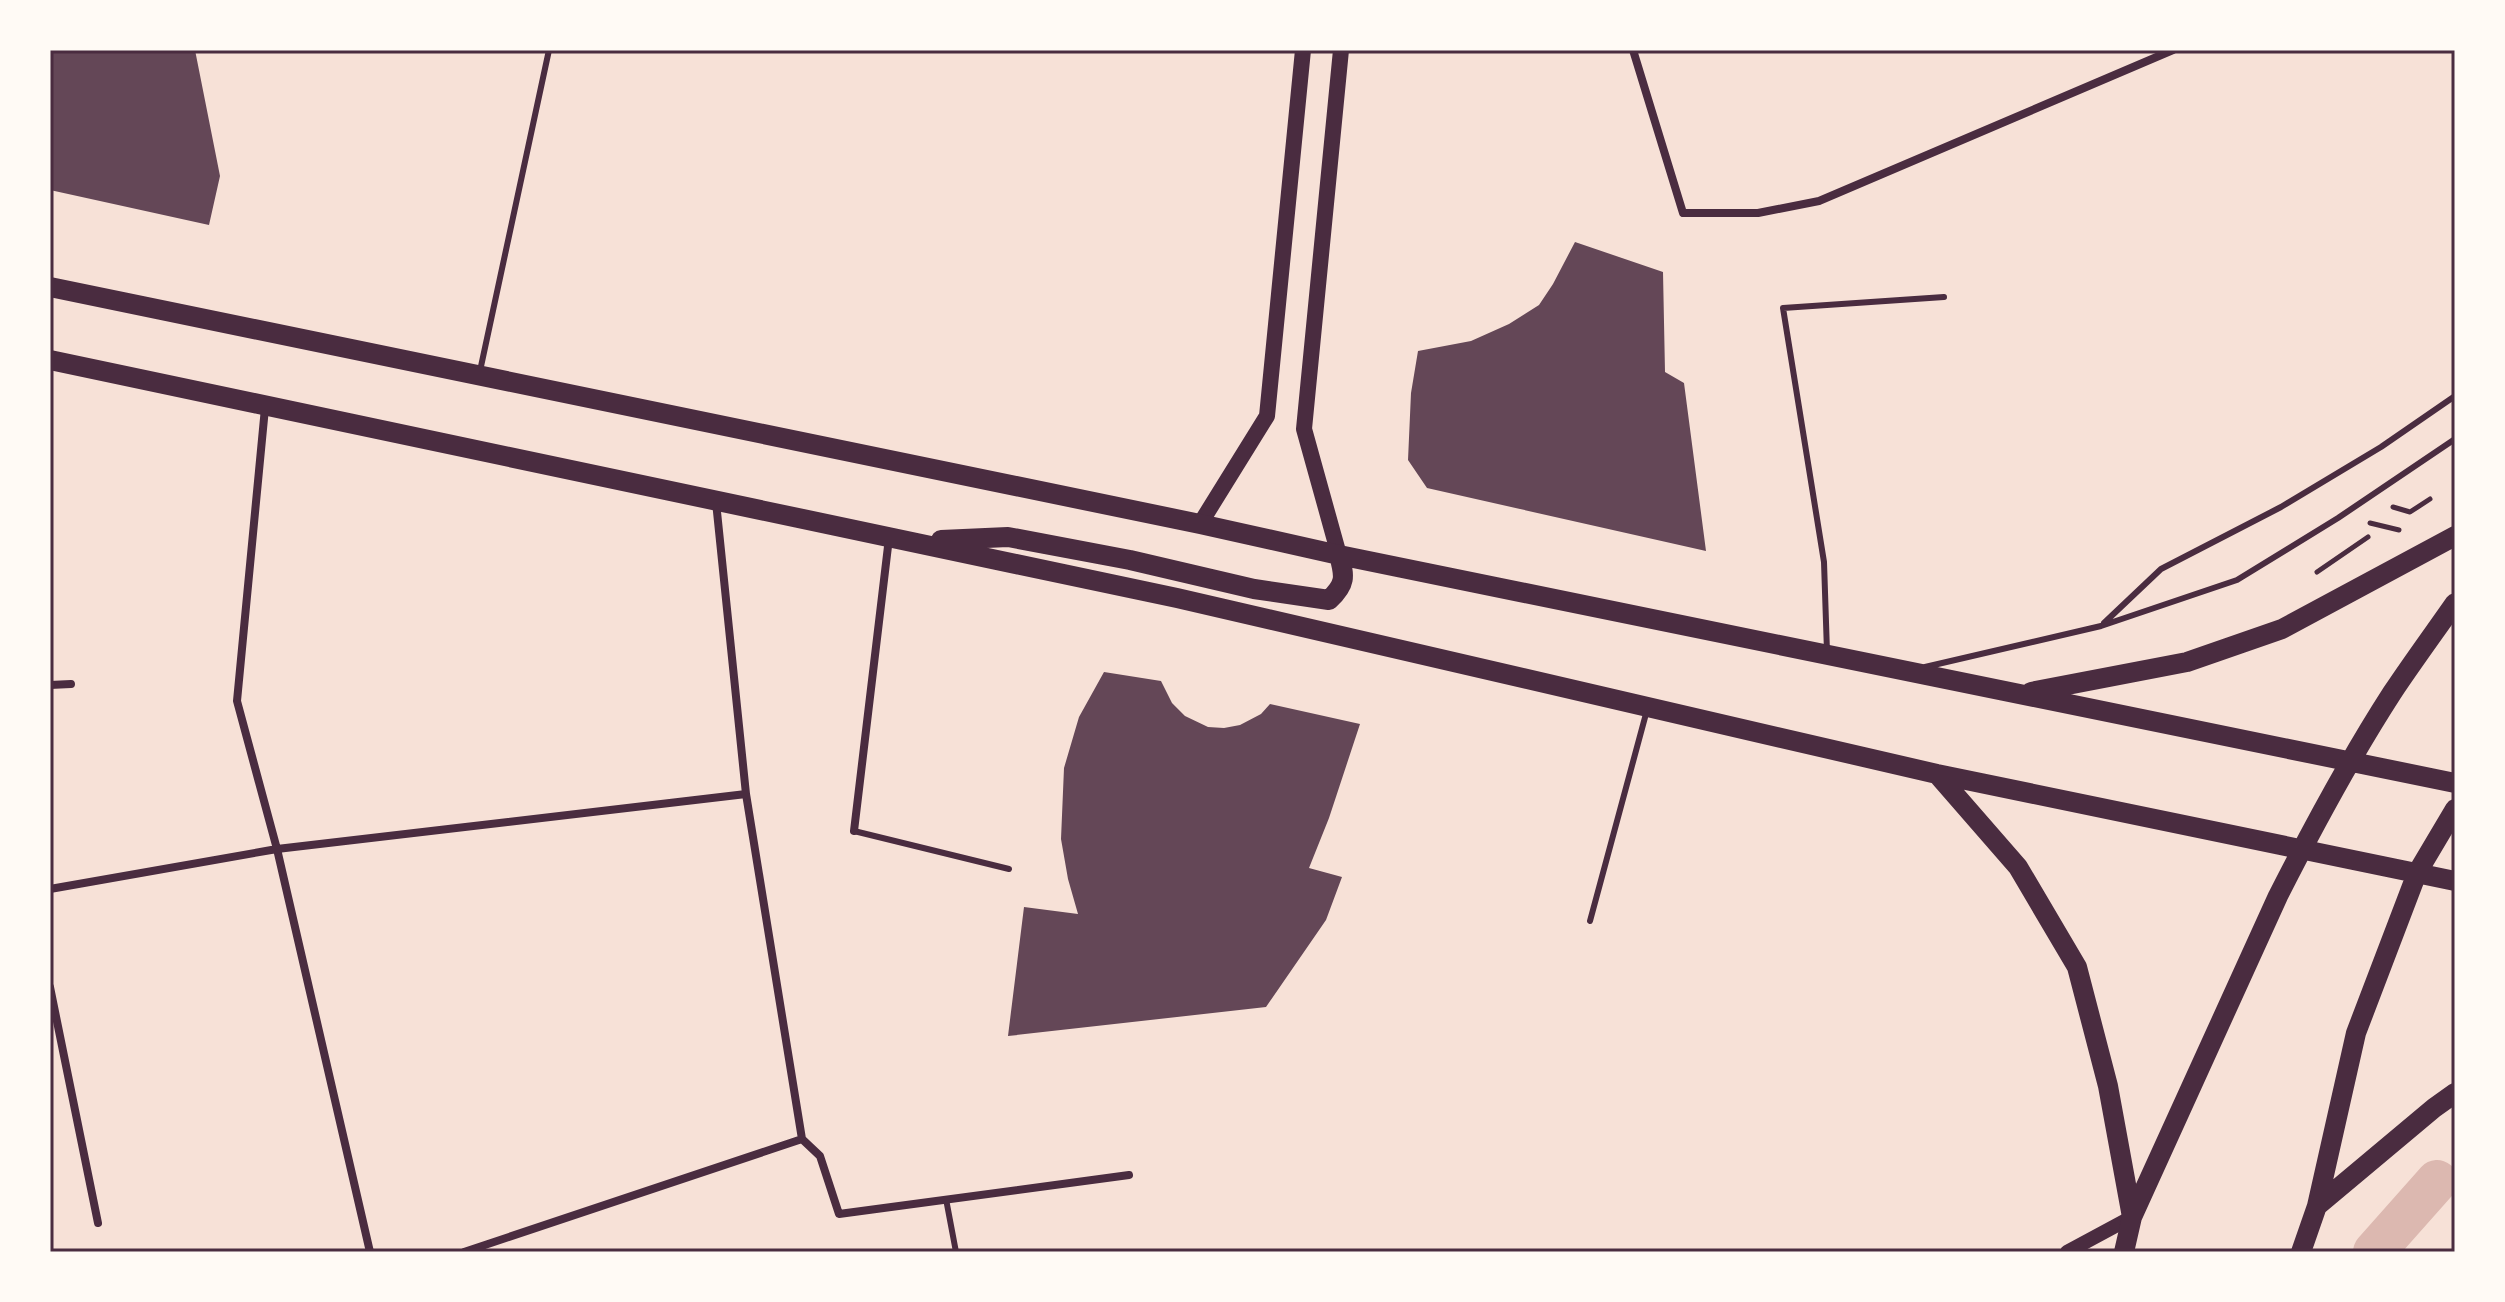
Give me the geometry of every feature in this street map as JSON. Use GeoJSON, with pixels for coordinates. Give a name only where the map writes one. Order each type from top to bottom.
{"type":"FeatureCollection","features":[{"type":"Feature","properties":{"kind":"main road"},"geometry":{"type":"LineString","coordinates":[[1200,524],[1267,416],[1303,50]]}},
{"type":"Feature","properties":{"kind":"main road"},"geometry":{"type":"LineString","coordinates":[[899,539],[1008,537],[1130,560],[1254,589],[1329,600],[1340,590],[1344,580],[1339,555],[1304,429],[1341,50]]}},
{"type":"Feature","properties":{"kind":"main road"},"geometry":{"type":"LineString","coordinates":[[50,287],[2455,783]]}},
{"type":"Feature","properties":{"kind":"main road"},"geometry":{"type":"LineString","coordinates":[[50,360],[1177,598],[1937,774],[2455,881]]}},
{"type":"Feature","properties":{"kind":"main road"},"geometry":{"type":"LineString","coordinates":[[2018,694],[2187,662],[2282,629],[2455,536]]}},
{"type":"Feature","properties":{"kind":"main road"},"geometry":{"type":"LineString","coordinates":[[2124,1252],[2132,1217],[2268,914],[2301,850],[2392,693],[2455,603]]}},
{"type":"Feature","properties":{"kind":"main road"},"geometry":{"type":"LineString","coordinates":[[1937,774],[2018,867],[2077,967],[2108,1086],[2132,1217]]}},
{"type":"Feature","properties":{"kind":"main road"},"geometry":{"type":"LineString","coordinates":[[2301,1252],[2317,1206],[2356,1033],[2417,873],[2455,809]]}},
{"type":"Feature","properties":{"kind":"main road"},"geometry":{"type":"LineString","coordinates":[[2317,1206],[2455,1093]]}},
{"type":"Feature","properties":{"kind":"street"},"geometry":{"type":"LineString","coordinates":[[1633,50],[1683,213],[1758,213],[1819,201],[2173,50]]}},
{"type":"Feature","properties":{"kind":"street"},"geometry":{"type":"LineString","coordinates":[[266,407],[237,701],[277,849],[370,1252]]}},
{"type":"Feature","properties":{"kind":"street"},"geometry":{"type":"LineString","coordinates":[[716,501],[746,794],[802,1139],[820,1156],[839,1214],[1129,1175]]}},
{"type":"Feature","properties":{"kind":"street"},"geometry":{"type":"LineString","coordinates":[[854,831],[899,539]]}},
{"type":"Feature","properties":{"kind":"street"},"geometry":{"type":"LineString","coordinates":[[50,685],[71,684]]}},
{"type":"Feature","properties":{"kind":"street"},"geometry":{"type":"LineString","coordinates":[[50,889],[277,849],[746,794]]}},
{"type":"Feature","properties":{"kind":"street"},"geometry":{"type":"LineString","coordinates":[[50,987],[98,1223]]}},
{"type":"Feature","properties":{"kind":"street"},"geometry":{"type":"LineString","coordinates":[[464,1252],[802,1139]]}},
{"type":"Feature","properties":{"kind":"street"},"geometry":{"type":"LineString","coordinates":[[2067,1252],[2132,1217]]}},
{"type":"Feature","properties":{"kind":"lane"},"geometry":{"type":"LineString","coordinates":[[480,375],[549,50]]}},
{"type":"Feature","properties":{"kind":"lane"},"geometry":{"type":"LineString","coordinates":[[1828,655],[1824,562],[1783,308],[1944,297]]}},
{"type":"Feature","properties":{"kind":"lane"},"geometry":{"type":"LineString","coordinates":[[2101,626],[2161,569],[2281,507],[2381,447],[2455,396]]}},
{"type":"Feature","properties":{"kind":"lane"},"geometry":{"type":"LineString","coordinates":[[1907,671],[2101,626],[2237,580],[2338,518],[2455,439]]}},
{"type":"Feature","properties":{"kind":"lane"},"geometry":{"type":"LineString","coordinates":[[1590,921],[1648,707]]}},
{"type":"Feature","properties":{"kind":"lane"},"geometry":{"type":"LineString","coordinates":[[854,831],[1009,869]]}},
{"type":"Feature","properties":{"kind":"lane"},"geometry":{"type":"LineString","coordinates":[[946,1199],[956,1252]]}},
{"type":"Feature","properties":{"kind":"path"},"geometry":{"type":"LineString","coordinates":[[2306,580],[2368,537]]}},
{"type":"Feature","properties":{"kind":"building"},"geometry":{"type":"Polygon","coordinates":[[[50,50],[195,50],[220,176],[209,225],[50,190],[50,50]]]}},
{"type":"Feature","properties":{"kind":"building"},"geometry":{"type":"Polygon","coordinates":[[[1575,242],[1663,272],[1665,372],[1684,383],[1706,551],[1427,488],[1408,460],[1411,393],[1418,351],[1471,341],[1509,324],[1539,305],[1575,242]]]}},
{"type":"Feature","properties":{"kind":"building"},"geometry":{"type":"Polygon","coordinates":[[[1104,672],[1161,681],[1172,703],[1185,716],[1208,727],[1240,725],[1261,714],[1270,704],[1360,724],[1309,868],[1342,877],[1326,920],[1266,1007],[1008,1036],[1024,907],[1078,914],[1061,839],[1064,768],[1079,717],[1104,672]]]}},
{"type":"Feature","properties":{"kind":"waterway"},"geometry":{"type":"LineString","coordinates":[[2374,1252],[2437,1181]]}}]}
